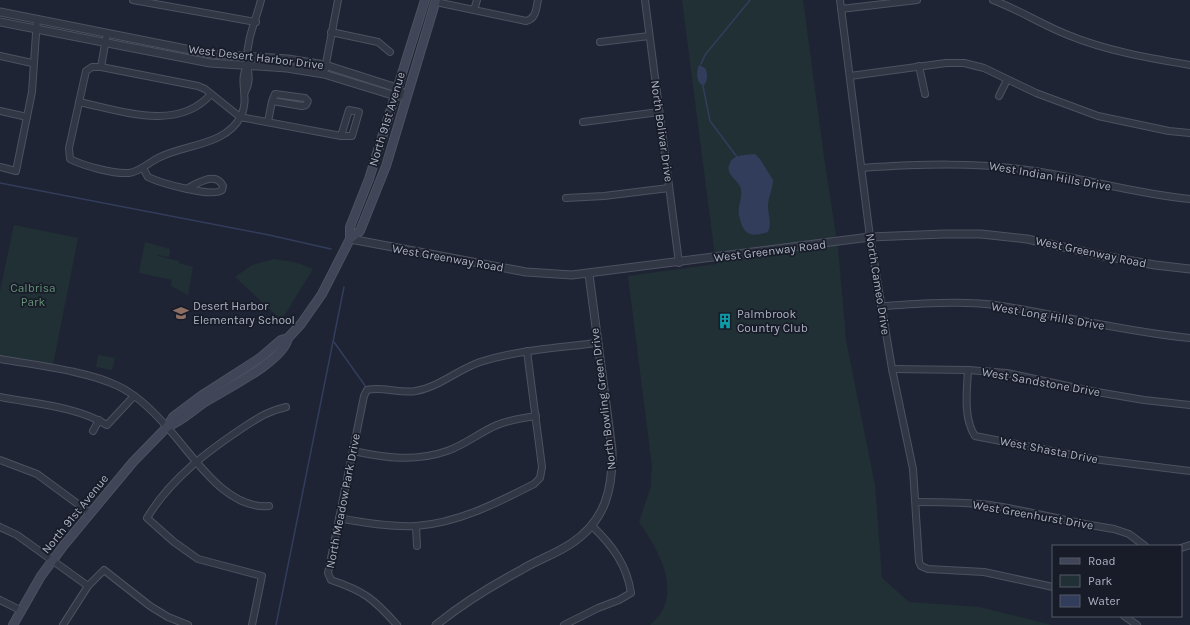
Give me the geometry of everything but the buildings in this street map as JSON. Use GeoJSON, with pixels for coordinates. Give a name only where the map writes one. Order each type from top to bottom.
{"type":"FeatureCollection","features":[{"type":"Feature","properties":{"kind":"main road","name":"North 91st Avenue"},"geometry":{"type":"LineString","coordinates":[[13,625],[20,610],[52,560],[140,453],[167,426],[179,422],[244,374],[280,352],[287,345],[288,338],[315,306],[350,239],[350,227],[370,178],[425,0]]}},
{"type":"Feature","properties":{"kind":"main road","name":"North 91st Avenue"},"geometry":{"type":"LineString","coordinates":[[350,239],[360,231],[380,183],[436,1]]}},
{"type":"Feature","properties":{"kind":"street"},"geometry":{"type":"LineString","coordinates":[[133,0],[256,22]]}},
{"type":"Feature","properties":{"kind":"street"},"geometry":{"type":"LineString","coordinates":[[261,0],[256,22],[252,28],[247,58],[247,67],[250,72],[249,86],[246,92],[244,107],[240,118],[220,136],[158,158],[137,171],[118,172],[79,164],[70,159],[69,148],[86,71],[92,67],[101,67],[198,86],[211,94],[240,118],[341,136],[352,136],[359,112],[349,110],[341,136]]}},
{"type":"Feature","properties":{"kind":"street"},"geometry":{"type":"LineString","coordinates":[[324,74],[338,0]]}},
{"type":"Feature","properties":{"kind":"street"},"geometry":{"type":"LineString","coordinates":[[474,10],[477,0]]}},
{"type":"Feature","properties":{"kind":"street"},"geometry":{"type":"LineString","coordinates":[[436,1],[523,21],[531,20],[538,0]]}},
{"type":"Feature","properties":{"kind":"street","name":"North Bolivar Drive"},"geometry":{"type":"LineString","coordinates":[[645,0],[679,262]]}},
{"type":"Feature","properties":{"kind":"street","name":"North Cameo Drive"},"geometry":{"type":"LineString","coordinates":[[840,0],[870,238],[892,370],[913,469],[919,562],[921,566],[928,569],[984,572],[1052,587]]}},
{"type":"Feature","properties":{"kind":"street"},"geometry":{"type":"LineString","coordinates":[[841,9],[916,0]]}},
{"type":"Feature","properties":{"kind":"street"},"geometry":{"type":"LineString","coordinates":[[993,0],[1068,36],[1149,58],[1190,65]]}},
{"type":"Feature","properties":{"kind":"street","name":"West Desert Harbor Drive"},"geometry":{"type":"LineString","coordinates":[[0,12],[211,54],[247,58],[288,59],[325,65],[406,96]]}},
{"type":"Feature","properties":{"kind":"street"},"geometry":{"type":"LineString","coordinates":[[0,167],[16,171],[32,92],[32,63],[37,19]]}},
{"type":"Feature","properties":{"kind":"street","name":"West Desert Harbor Drive"},"geometry":{"type":"LineString","coordinates":[[0,22],[210,63],[247,67],[287,68],[324,74],[396,92]]}},
{"type":"Feature","properties":{"kind":"street"},"geometry":{"type":"LineString","coordinates":[[331,32],[378,42],[390,52]]}},
{"type":"Feature","properties":{"kind":"street"},"geometry":{"type":"LineString","coordinates":[[101,67],[107,34]]}},
{"type":"Feature","properties":{"kind":"street"},"geometry":{"type":"LineString","coordinates":[[600,42],[650,36]]}},
{"type":"Feature","properties":{"kind":"street"},"geometry":{"type":"LineString","coordinates":[[0,56],[32,63]]}},
{"type":"Feature","properties":{"kind":"street"},"geometry":{"type":"LineString","coordinates":[[850,76],[919,66],[964,62],[984,68],[1006,80],[1098,116],[1190,133]]}},
{"type":"Feature","properties":{"kind":"street"},"geometry":{"type":"LineString","coordinates":[[919,66],[925,94]]}},
{"type":"Feature","properties":{"kind":"street"},"geometry":{"type":"LineString","coordinates":[[999,96],[1006,80]]}},
{"type":"Feature","properties":{"kind":"street"},"geometry":{"type":"LineString","coordinates":[[79,102],[145,116],[163,116],[195,109],[211,94]]}},
{"type":"Feature","properties":{"kind":"street"},"geometry":{"type":"LineString","coordinates":[[268,122],[272,101],[275,94],[305,98],[308,101],[306,105],[302,106],[272,101]]}},
{"type":"Feature","properties":{"kind":"street"},"geometry":{"type":"LineString","coordinates":[[0,111],[27,117]]}},
{"type":"Feature","properties":{"kind":"street"},"geometry":{"type":"LineString","coordinates":[[583,122],[659,112]]}},
{"type":"Feature","properties":{"kind":"street","name":"West Indian Hills Drive"},"geometry":{"type":"LineString","coordinates":[[862,168],[922,163],[984,165],[1036,171],[1126,190],[1190,199]]}},
{"type":"Feature","properties":{"kind":"street"},"geometry":{"type":"LineString","coordinates":[[143,168],[148,177],[188,188],[218,193],[222,190],[219,180],[214,178],[188,188]]}},
{"type":"Feature","properties":{"kind":"street"},"geometry":{"type":"LineString","coordinates":[[566,198],[604,196],[670,188]]}},
{"type":"Feature","properties":{"kind":"street","name":"West Greenway Road"},"geometry":{"type":"LineString","coordinates":[[350,239],[526,272],[572,275],[870,238],[981,234],[1027,239],[1155,266],[1190,269]]}},
{"type":"Feature","properties":{"kind":"street","name":"North Bowling Green Drive"},"geometry":{"type":"LineString","coordinates":[[436,625],[510,575],[572,543],[592,526],[608,498],[613,472],[612,450],[589,274]]}},
{"type":"Feature","properties":{"kind":"street","name":"West Long Hills Drive"},"geometry":{"type":"LineString","coordinates":[[881,306],[949,303],[1000,306],[1146,334],[1190,338]]}},
{"type":"Feature","properties":{"kind":"street"},"geometry":{"type":"LineString","coordinates":[[339,518],[374,524],[416,526],[438,523],[472,513],[534,484],[540,478],[542,467],[527,351],[597,343]]}},
{"type":"Feature","properties":{"kind":"street","name":"North Meadow Park Drive"},"geometry":{"type":"LineString","coordinates":[[397,625],[370,597],[348,586],[331,580],[328,573],[364,396],[367,390],[374,388],[396,392],[415,391],[436,384],[472,365],[503,355],[527,351]]}},
{"type":"Feature","properties":{"kind":"street"},"geometry":{"type":"LineString","coordinates":[[0,359],[106,381],[134,396],[167,426],[196,462],[216,483],[232,495],[260,507],[269,506]]}},
{"type":"Feature","properties":{"kind":"street","name":"West Sandstone Drive"},"geometry":{"type":"LineString","coordinates":[[892,370],[968,370],[1007,373],[1144,400],[1190,405]]}},
{"type":"Feature","properties":{"kind":"street","name":"West Shasta Drive"},"geometry":{"type":"LineString","coordinates":[[968,370],[967,404],[972,431],[975,436],[1093,459],[1190,471]]}},
{"type":"Feature","properties":{"kind":"street"},"geometry":{"type":"LineString","coordinates":[[0,397],[75,412],[100,420],[107,425],[134,396]]}},
{"type":"Feature","properties":{"kind":"street"},"geometry":{"type":"LineString","coordinates":[[252,625],[262,576],[198,558],[174,542],[147,518],[172,485],[214,447],[271,410],[286,407]]}},
{"type":"Feature","properties":{"kind":"street"},"geometry":{"type":"LineString","coordinates":[[353,451],[383,458],[410,460],[448,451],[496,426],[511,420],[536,416]]}},
{"type":"Feature","properties":{"kind":"street"},"geometry":{"type":"LineString","coordinates":[[94,431],[100,420]]}},
{"type":"Feature","properties":{"kind":"street"},"geometry":{"type":"LineString","coordinates":[[0,460],[37,474],[90,513]]}},
{"type":"Feature","properties":{"kind":"street","name":"West Greenhurst Drive"},"geometry":{"type":"LineString","coordinates":[[916,502],[954,502],[990,505],[1114,529],[1128,534],[1144,545]]}},
{"type":"Feature","properties":{"kind":"street"},"geometry":{"type":"LineString","coordinates":[[416,526],[417,546]]}},
{"type":"Feature","properties":{"kind":"street"},"geometry":{"type":"LineString","coordinates":[[564,625],[631,593],[628,577],[617,554],[592,526]]}},
{"type":"Feature","properties":{"kind":"street"},"geometry":{"type":"LineString","coordinates":[[0,527],[17,535],[88,586]]}},
{"type":"Feature","properties":{"kind":"street"},"geometry":{"type":"LineString","coordinates":[[63,625],[88,586],[104,570],[150,606],[168,617],[188,625]]}},
{"type":"Feature","properties":{"kind":"street"},"geometry":{"type":"LineString","coordinates":[[0,600],[20,610]]}},
{"type":"Feature","properties":{"kind":"street"},"geometry":{"type":"LineString","coordinates":[[1125,617],[1137,625]]}},
{"type":"Feature","properties":{"kind":"green space","name":"Palmbrook Country Club"},"geometry":{"type":"Polygon","coordinates":[[[682,0],[803,0],[838,248],[846,340],[875,486],[882,578],[909,602],[979,607],[1052,625],[650,625],[661,613],[666,601],[668,587],[666,574],[661,560],[639,522],[651,486],[652,466],[628,276],[716,264],[682,0]]]}},
{"type":"Feature","properties":{"kind":"green space","name":"Calbrisa Park"},"geometry":{"type":"Polygon","coordinates":[[[14,225],[78,238],[53,365],[0,355],[0,291],[14,225]]]}},
{"type":"Feature","properties":{"kind":"green space"},"geometry":{"type":"Polygon","coordinates":[[[145,242],[170,249],[169,257],[158,256],[179,261],[179,263],[193,267],[188,295],[171,286],[172,280],[139,273],[145,242]]]}},
{"type":"Feature","properties":{"kind":"green space"},"geometry":{"type":"Polygon","coordinates":[[[274,259],[294,262],[313,269],[284,316],[277,316],[235,277],[252,265],[274,259]]]}},
{"type":"Feature","properties":{"kind":"green space"},"geometry":{"type":"Polygon","coordinates":[[[98,355],[115,358],[112,370],[96,367],[98,355]]]}},
{"type":"Feature","properties":{"kind":"water"},"geometry":{"type":"Polygon","coordinates":[[[699,65],[705,68],[707,72],[707,80],[703,86],[697,77],[699,65]]]}},
{"type":"Feature","properties":{"kind":"water"},"geometry":{"type":"Polygon","coordinates":[[[755,154],[760,159],[773,180],[768,203],[770,222],[768,232],[753,235],[746,232],[742,225],[739,216],[741,189],[730,174],[729,167],[732,160],[737,156],[755,154]]]}},
{"type":"Feature","properties":{"kind":"waterway"},"geometry":{"type":"LineString","coordinates":[[701,64],[705,55],[750,0]]}},
{"type":"Feature","properties":{"kind":"waterway"},"geometry":{"type":"LineString","coordinates":[[703,86],[710,121],[737,157]]}},
{"type":"Feature","properties":{"kind":"waterway"},"geometry":{"type":"LineString","coordinates":[[0,183],[269,235],[331,249]]}},
{"type":"Feature","properties":{"kind":"waterway"},"geometry":{"type":"LineString","coordinates":[[276,625],[344,287]]}},
{"type":"Feature","properties":{"kind":"waterway"},"geometry":{"type":"LineString","coordinates":[[334,342],[366,387]]}},
{"type":"Feature","properties":{"kind":"place","name":"Desert Harbor Elementary School"},"geometry":{"type":"Point","coordinates":[181,313]}},
{"type":"Feature","properties":{"kind":"place","name":"Palmbrook Country Club"},"geometry":{"type":"Point","coordinates":[725,321]}}]}
